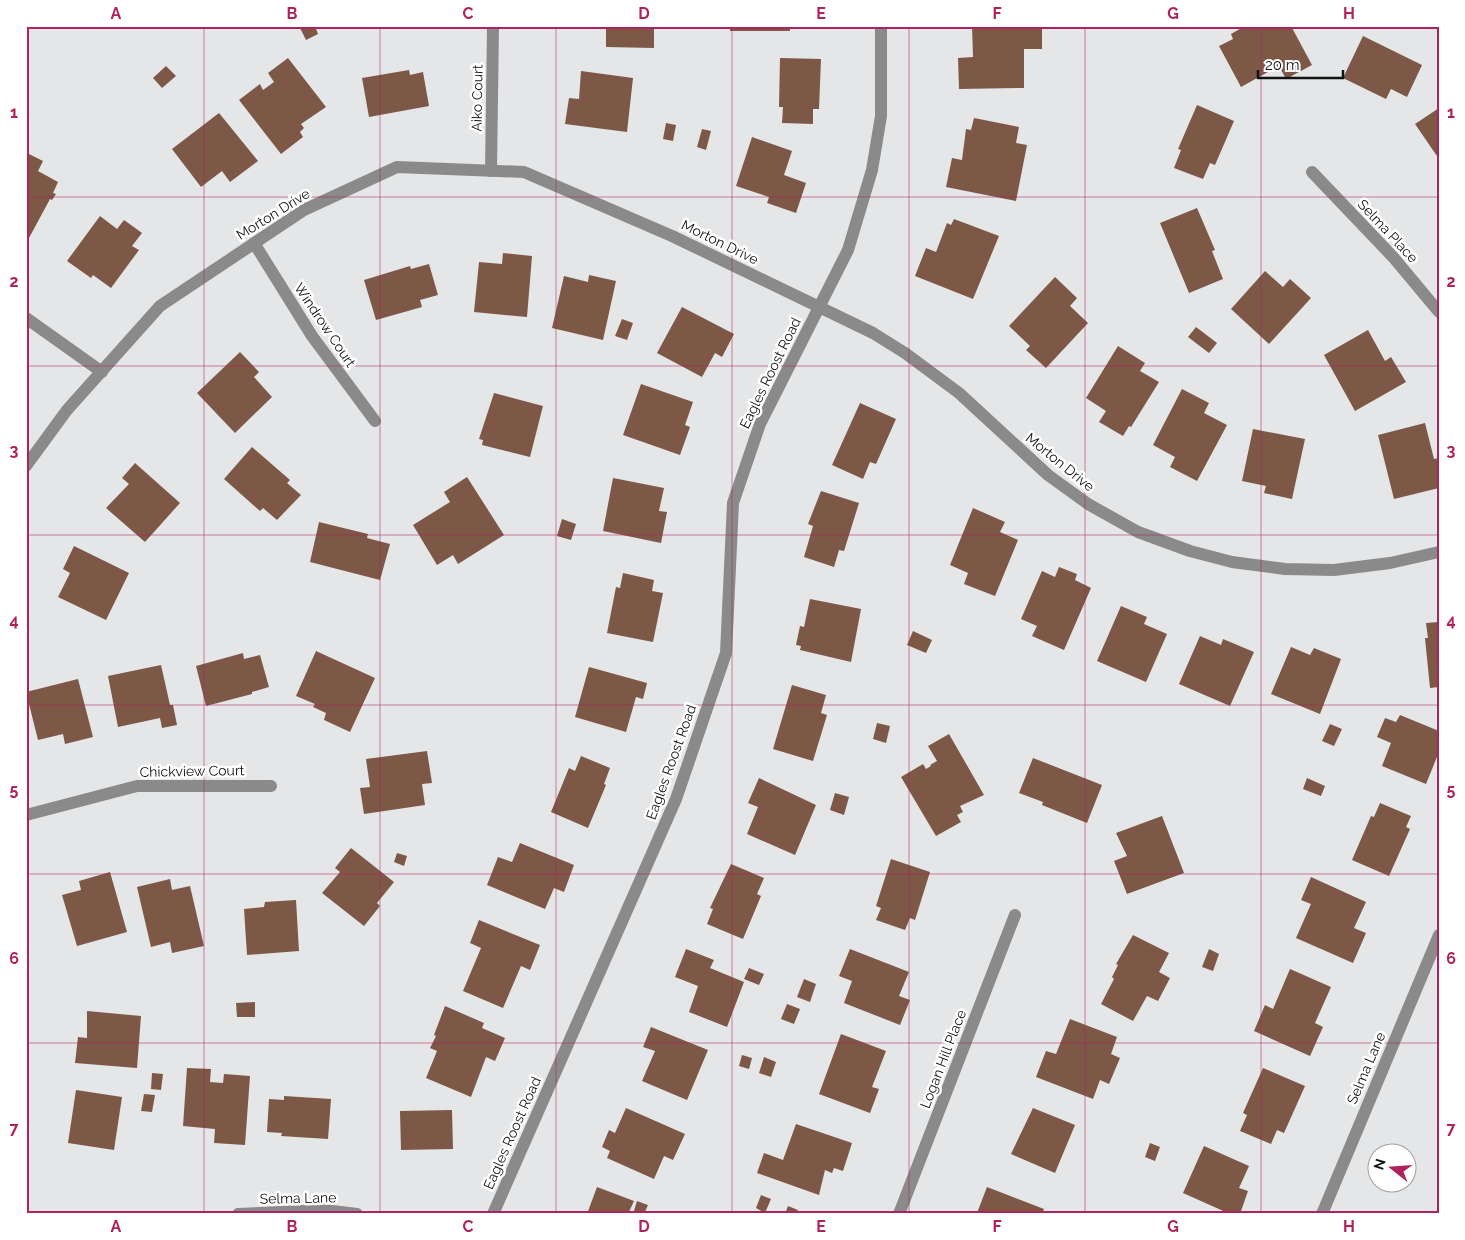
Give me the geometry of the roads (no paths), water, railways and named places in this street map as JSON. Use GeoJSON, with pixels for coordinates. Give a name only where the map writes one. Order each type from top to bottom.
{"type":"FeatureCollection","features":[{"type":"Feature","properties":{"kind":"street","name":"Aiko Court"},"geometry":{"type":"LineString","coordinates":[[492,171],[493,26]]}},
{"type":"Feature","properties":{"kind":"street","name":"Eagles Roost Road"},"geometry":{"type":"LineString","coordinates":[[493,1214],[676,799],[726,652],[733,503],[760,424],[848,250],[872,170],[881,116],[881,26]]}},
{"type":"Feature","properties":{"kind":"street","name":"Morton Drive"},"geometry":{"type":"LineString","coordinates":[[26,466],[68,410],[160,306],[304,210],[397,167],[524,172],[672,236],[873,333],[905,353],[959,393],[1048,475],[1088,504],[1138,532],[1190,551],[1232,562],[1285,569],[1334,570],[1390,564],[1439,552]]}},
{"type":"Feature","properties":{"kind":"street","name":"Selma Place"},"geometry":{"type":"LineString","coordinates":[[1312,172],[1393,257],[1439,312]]}},
{"type":"Feature","properties":{"kind":"street","name":"Windrow Court"},"geometry":{"type":"LineString","coordinates":[[254,243],[312,336],[375,420]]}},
{"type":"Feature","properties":{"kind":"street"},"geometry":{"type":"LineString","coordinates":[[26,318],[102,372]]}},
{"type":"Feature","properties":{"kind":"street","name":"Chickview Court"},"geometry":{"type":"LineString","coordinates":[[26,815],[138,786],[271,786]]}},
{"type":"Feature","properties":{"kind":"street","name":"Logan Hill Place"},"geometry":{"type":"LineString","coordinates":[[899,1214],[1015,915]]}},
{"type":"Feature","properties":{"kind":"street","name":"Selma Lane"},"geometry":{"type":"LineString","coordinates":[[1322,1214],[1439,935]]}},
{"type":"Feature","properties":{"kind":"street","name":"Selma Lane"},"geometry":{"type":"LineString","coordinates":[[238,1214],[324,1210],[357,1214]]}}]}
